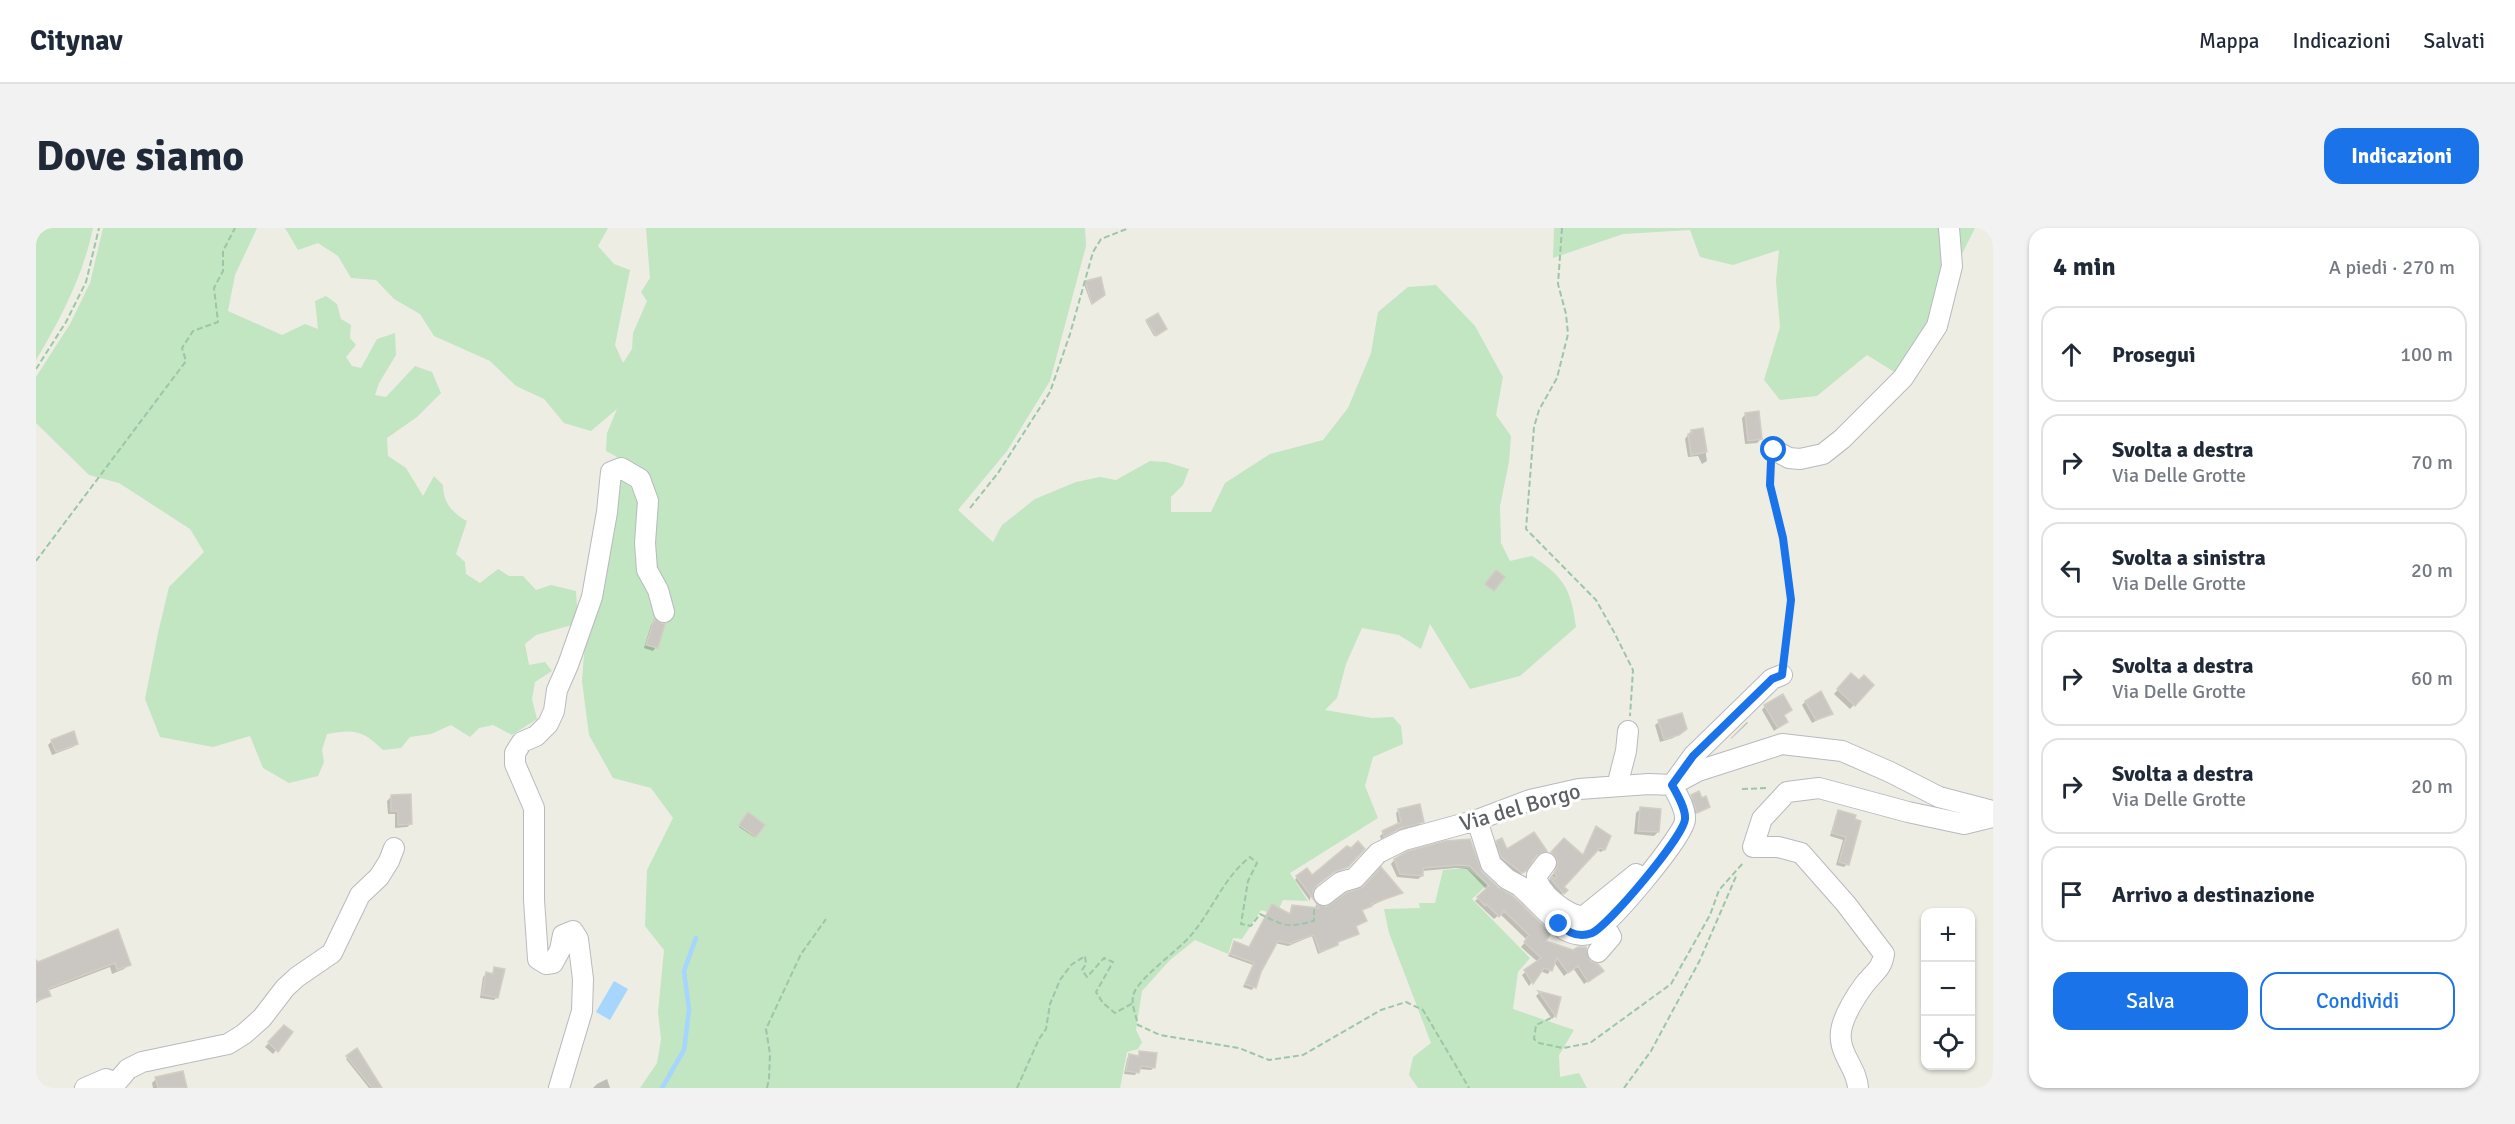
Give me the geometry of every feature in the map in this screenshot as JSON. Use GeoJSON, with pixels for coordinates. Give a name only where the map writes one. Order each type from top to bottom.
{"type":"FeatureCollection","features":[{"type":"Feature","properties":{"kind":"street"},"geometry":{"type":"LineString","coordinates":[[1774,450],[1789,458],[1800,459],[1823,454],[1842,439],[1903,378],[1937,326],[1952,266],[1948,228]]}},
{"type":"Feature","properties":{"kind":"street"},"geometry":{"type":"LineString","coordinates":[[560,1088],[582,1011],[583,979],[578,939],[573,931],[563,935],[554,963],[546,964],[538,959],[534,900],[534,808],[515,764],[515,753],[522,742],[536,736],[548,724],[554,711],[557,690],[592,597],[607,512],[611,472],[621,468],[640,479],[648,501],[646,570],[658,590],[664,612]]}},
{"type":"Feature","properties":{"kind":"street"},"geometry":{"type":"LineString","coordinates":[[1477,820],[1491,864],[1507,879],[1520,886],[1565,930],[1573,934],[1590,934],[1604,924],[1668,852],[1683,830],[1686,818],[1672,785],[1693,756],[1772,679],[1782,675]]}},
{"type":"Feature","properties":{"kind":"street"},"geometry":{"type":"LineString","coordinates":[[1617,786],[1626,751],[1628,730]]}},
{"type":"Feature","properties":{"kind":"street","name":"Via del Borgo"},"geometry":{"type":"LineString","coordinates":[[1324,895],[1341,882],[1355,878],[1378,853],[1404,840],[1477,820],[1530,800],[1585,788],[1672,785],[1698,771],[1782,744],[1842,751],[1890,771],[1939,797],[1993,811]]}},
{"type":"Feature","properties":{"kind":"street"},"geometry":{"type":"LineString","coordinates":[[1858,1088],[1858,1082],[1846,1059],[1840,1039],[1842,1027],[1864,985],[1882,965],[1884,954],[1846,904],[1801,853],[1778,847],[1753,847],[1762,819],[1787,792],[1819,788],[1908,812],[1964,824],[1993,817]]}},
{"type":"Feature","properties":{"kind":"street"},"geometry":{"type":"LineString","coordinates":[[85,1088],[106,1079],[115,1085],[128,1069],[142,1062],[228,1044],[244,1034],[262,1018],[285,988],[332,953],[360,895],[379,877],[394,848]]}},
{"type":"Feature","properties":{"kind":"street"},"geometry":{"type":"LineString","coordinates":[[1546,863],[1537,875],[1539,887],[1570,914],[1578,917],[1584,916],[1637,873],[1651,870]]}},
{"type":"Feature","properties":{"kind":"street"},"geometry":{"type":"LineString","coordinates":[[1598,952],[1611,937],[1604,924]]}},
{"type":"Feature","properties":{"kind":"path"},"geometry":{"type":"LineString","coordinates":[[36,369],[66,322],[86,282],[99,228]]}},
{"type":"Feature","properties":{"kind":"path"},"geometry":{"type":"LineString","coordinates":[[36,561],[186,361],[182,348],[193,331],[218,322],[214,288],[224,271],[223,251],[235,228]]}},
{"type":"Feature","properties":{"kind":"path"},"geometry":{"type":"LineString","coordinates":[[970,508],[998,473],[1050,392],[1070,334],[1093,252],[1101,239],[1129,228]]}},
{"type":"Feature","properties":{"kind":"path"},"geometry":{"type":"LineString","coordinates":[[1562,228],[1558,284],[1566,314],[1568,334],[1557,378],[1539,410],[1534,427],[1526,529],[1596,600],[1614,632],[1633,670],[1628,730]]}},
{"type":"Feature","properties":{"kind":"path"},"geometry":{"type":"LineString","coordinates":[[1774,450],[1770,485],[1783,538],[1791,600],[1782,675]]}},
{"type":"Feature","properties":{"kind":"path"},"geometry":{"type":"LineString","coordinates":[[1624,1088],[1651,1051],[1700,960],[1740,868],[1753,847]]}},
{"type":"Feature","properties":{"kind":"path"},"geometry":{"type":"LineString","coordinates":[[1324,895],[1314,908],[1314,921],[1286,927],[1260,914],[1251,926],[1241,924],[1248,881],[1257,863],[1250,857],[1230,878],[1191,936],[1167,957],[1134,992],[1133,1003],[1138,1025],[1160,1035],[1239,1048],[1269,1060],[1303,1055],[1381,1010],[1406,1002],[1423,1010],[1469,1088]]}},
{"type":"Feature","properties":{"kind":"path"},"geometry":{"type":"LineString","coordinates":[[1551,1018],[1536,1025],[1534,1039],[1539,1043],[1563,1048],[1590,1043],[1671,984],[1710,915],[1719,890],[1740,868]]}},
{"type":"Feature","properties":{"kind":"path"},"geometry":{"type":"LineString","coordinates":[[766,1088],[770,1079],[770,1054],[766,1029],[801,954],[826,919]]}},
{"type":"Feature","properties":{"kind":"path"},"geometry":{"type":"LineString","coordinates":[[1017,1088],[1039,1039],[1046,1029],[1050,1004],[1060,980],[1071,965],[1085,956],[1086,964],[1082,970],[1087,977],[1104,958],[1113,962],[1096,992],[1103,1003],[1115,1013],[1133,1003]]}},
{"type":"Feature","properties":{"kind":"green space"},"geometry":{"type":"Polygon","coordinates":[[[36,228],[93,228],[89,246],[70,296],[36,360],[36,228]]]}},
{"type":"Feature","properties":{"kind":"green space"},"geometry":{"type":"Polygon","coordinates":[[[103,228],[257,228],[235,275],[228,311],[282,335],[305,324],[318,329],[315,301],[326,296],[337,304],[341,319],[351,325],[350,338],[356,345],[346,357],[352,366],[361,368],[377,339],[395,333],[396,355],[379,383],[375,395],[386,397],[415,366],[432,372],[441,393],[417,417],[387,438],[388,456],[406,468],[423,496],[434,476],[443,485],[449,506],[467,521],[456,554],[465,562],[466,574],[480,583],[498,569],[509,576],[523,576],[536,590],[551,585],[576,591],[577,607],[572,625],[536,635],[525,644],[529,665],[545,662],[552,671],[535,682],[532,699],[537,719],[512,735],[493,725],[479,728],[470,737],[451,725],[431,734],[410,737],[401,748],[383,750],[369,738],[358,733],[327,734],[322,750],[324,762],[318,776],[289,783],[263,768],[250,736],[213,747],[160,737],[145,699],[158,633],[169,587],[204,552],[190,529],[119,483],[89,475],[36,423],[36,377],[70,324],[90,283],[103,228]]]}},
{"type":"Feature","properties":{"kind":"green space"},"geometry":{"type":"Polygon","coordinates":[[[285,228],[608,228],[598,246],[614,264],[630,270],[615,345],[623,363],[632,349],[633,333],[647,301],[641,292],[650,278],[646,228],[1085,228],[1086,246],[1050,381],[1007,451],[958,510],[993,542],[1002,525],[1035,499],[1076,482],[1100,477],[1116,480],[1150,461],[1166,462],[1189,469],[1183,485],[1171,497],[1171,512],[1211,512],[1225,483],[1270,454],[1323,440],[1348,408],[1371,353],[1378,312],[1408,287],[1436,285],[1475,326],[1503,377],[1496,415],[1511,436],[1509,462],[1500,506],[1501,543],[1510,561],[1532,556],[1559,578],[1572,603],[1576,627],[1520,676],[1470,689],[1430,624],[1421,649],[1399,635],[1362,628],[1346,664],[1337,698],[1325,710],[1372,718],[1393,717],[1401,726],[1403,744],[1373,757],[1365,786],[1378,818],[1290,873],[1308,901],[1283,900],[1276,915],[1261,910],[1242,939],[1233,938],[1228,954],[1195,940],[1170,960],[1142,991],[1136,1030],[1142,1042],[1138,1049],[1127,1052],[1120,1088],[640,1088],[657,1063],[661,1039],[658,1012],[664,950],[645,926],[647,870],[673,818],[651,788],[613,778],[589,735],[582,681],[586,628],[611,549],[617,499],[617,457],[606,451],[607,433],[617,409],[591,431],[564,423],[544,399],[516,386],[490,361],[434,336],[420,314],[394,299],[376,280],[351,278],[338,256],[318,243],[298,250],[285,228]]]}},
{"type":"Feature","properties":{"kind":"green space"},"geometry":{"type":"Polygon","coordinates":[[[1554,228],[1975,228],[1954,270],[1909,381],[1867,355],[1817,396],[1780,400],[1764,380],[1780,327],[1776,281],[1779,250],[1733,265],[1700,257],[1690,230],[1623,234],[1553,258],[1554,228]]]}},
{"type":"Feature","properties":{"kind":"green space"},"geometry":{"type":"Polygon","coordinates":[[[1467,868],[1487,885],[1472,899],[1530,958],[1518,972],[1513,1009],[1574,1030],[1559,1055],[1560,1077],[1579,1073],[1587,1088],[1418,1088],[1409,1075],[1413,1057],[1431,1043],[1389,933],[1384,909],[1420,908],[1419,903],[1435,903],[1443,870],[1467,868]]]}},
{"type":"Feature","properties":{"kind":"water"},"geometry":{"type":"Polygon","coordinates":[[[614,981],[628,989],[610,1020],[596,1012],[614,981]]]}},
{"type":"Feature","properties":{"kind":"building"},"geometry":{"type":"Polygon","coordinates":[[[1101,277],[1105,295],[1092,304],[1085,281],[1101,277]]]}},
{"type":"Feature","properties":{"kind":"building"},"geometry":{"type":"Polygon","coordinates":[[[1158,313],[1167,329],[1156,336],[1146,320],[1158,313]]]}},
{"type":"Feature","properties":{"kind":"building"},"geometry":{"type":"Polygon","coordinates":[[[1759,411],[1762,439],[1748,441],[1745,413],[1759,411]]]}},
{"type":"Feature","properties":{"kind":"building"},"geometry":{"type":"Polygon","coordinates":[[[1703,428],[1707,452],[1691,455],[1688,434],[1692,433],[1691,430],[1703,428]]]}},
{"type":"Feature","properties":{"kind":"building"},"geometry":{"type":"Polygon","coordinates":[[[1496,570],[1505,577],[1494,591],[1485,584],[1496,570]]]}},
{"type":"Feature","properties":{"kind":"building"},"geometry":{"type":"Polygon","coordinates":[[[654,619],[665,624],[658,648],[646,645],[654,619]]]}},
{"type":"Feature","properties":{"kind":"building"},"geometry":{"type":"Polygon","coordinates":[[[1851,673],[1859,680],[1864,675],[1874,685],[1855,706],[1837,689],[1851,673]]]}},
{"type":"Feature","properties":{"kind":"building"},"geometry":{"type":"Polygon","coordinates":[[[1821,691],[1833,714],[1816,720],[1805,701],[1821,691]]]}},
{"type":"Feature","properties":{"kind":"building"},"geometry":{"type":"Polygon","coordinates":[[[1783,694],[1792,710],[1784,715],[1788,722],[1778,728],[1764,705],[1783,694]]]}},
{"type":"Feature","properties":{"kind":"building"},"geometry":{"type":"Polygon","coordinates":[[[1682,713],[1687,729],[1679,735],[1664,739],[1658,720],[1682,713]]]}},
{"type":"Feature","properties":{"kind":"building"},"geometry":{"type":"Polygon","coordinates":[[[74,731],[78,744],[56,752],[51,740],[74,731]]]}},
{"type":"Feature","properties":{"kind":"building"},"geometry":{"type":"Polygon","coordinates":[[[1699,791],[1702,798],[1706,796],[1710,807],[1697,813],[1691,795],[1699,791]]]}},
{"type":"Feature","properties":{"kind":"building"},"geometry":{"type":"Polygon","coordinates":[[[411,794],[412,824],[398,825],[398,811],[391,811],[391,795],[411,794]]]}},
{"type":"Feature","properties":{"kind":"building"},"geometry":{"type":"Polygon","coordinates":[[[1420,804],[1424,822],[1401,828],[1384,837],[1382,831],[1401,822],[1398,809],[1420,804]]]}},
{"type":"Feature","properties":{"kind":"building"},"geometry":{"type":"Polygon","coordinates":[[[1640,807],[1661,809],[1659,832],[1638,831],[1640,807]]]}},
{"type":"Feature","properties":{"kind":"building"},"geometry":{"type":"Polygon","coordinates":[[[1838,810],[1856,815],[1855,819],[1861,821],[1849,865],[1839,862],[1846,837],[1832,833],[1838,810]]]}},
{"type":"Feature","properties":{"kind":"building"},"geometry":{"type":"Polygon","coordinates":[[[748,812],[765,825],[756,837],[739,825],[748,812]]]}},
{"type":"Feature","properties":{"kind":"building"},"geometry":{"type":"Polygon","coordinates":[[[1596,826],[1611,836],[1605,850],[1600,848],[1564,887],[1568,890],[1564,894],[1550,878],[1552,876],[1555,879],[1557,876],[1554,873],[1558,865],[1557,859],[1551,852],[1564,838],[1583,855],[1596,826]]]}},
{"type":"Feature","properties":{"kind":"building"},"geometry":{"type":"Polygon","coordinates":[[[1534,832],[1547,851],[1537,855],[1522,873],[1501,857],[1496,841],[1502,838],[1507,849],[1534,832]]]}},
{"type":"Feature","properties":{"kind":"building"},"geometry":{"type":"Polygon","coordinates":[[[1470,839],[1482,872],[1499,888],[1513,896],[1551,933],[1546,941],[1573,950],[1586,947],[1590,961],[1598,964],[1604,971],[1588,982],[1578,966],[1568,973],[1557,958],[1552,971],[1544,968],[1533,984],[1524,970],[1541,958],[1524,942],[1529,935],[1504,911],[1499,917],[1477,897],[1489,886],[1470,866],[1423,868],[1423,876],[1400,874],[1394,859],[1408,851],[1445,841],[1470,839]]]}},
{"type":"Feature","properties":{"kind":"building"},"geometry":{"type":"Polygon","coordinates":[[[1358,841],[1365,849],[1348,867],[1334,872],[1317,885],[1313,891],[1314,900],[1296,876],[1307,868],[1312,875],[1347,846],[1351,848],[1358,841]]]}},
{"type":"Feature","properties":{"kind":"building"},"geometry":{"type":"Polygon","coordinates":[[[1381,867],[1403,893],[1371,904],[1372,906],[1362,910],[1367,921],[1356,926],[1359,934],[1320,952],[1314,935],[1292,944],[1278,941],[1261,972],[1256,988],[1245,984],[1254,963],[1230,954],[1234,941],[1249,947],[1272,904],[1290,914],[1292,905],[1319,908],[1316,903],[1326,907],[1346,893],[1363,887],[1381,867]]]}},
{"type":"Feature","properties":{"kind":"building"},"geometry":{"type":"Polygon","coordinates":[[[118,929],[131,965],[117,970],[115,963],[75,978],[48,989],[51,996],[36,1001],[36,960],[38,962],[118,929]]]}},
{"type":"Feature","properties":{"kind":"building"},"geometry":{"type":"Polygon","coordinates":[[[494,967],[505,969],[498,998],[482,995],[486,972],[493,974],[494,967]]]}},
{"type":"Feature","properties":{"kind":"building"},"geometry":{"type":"Polygon","coordinates":[[[1538,991],[1561,997],[1556,1017],[1538,991]]]}},
{"type":"Feature","properties":{"kind":"building"},"geometry":{"type":"Polygon","coordinates":[[[284,1025],[293,1032],[278,1052],[268,1042],[284,1025]]]}},
{"type":"Feature","properties":{"kind":"building"},"geometry":{"type":"Polygon","coordinates":[[[357,1048],[382,1088],[372,1088],[346,1056],[357,1048]]]}},
{"type":"Feature","properties":{"kind":"building"},"geometry":{"type":"Polygon","coordinates":[[[1139,1051],[1157,1053],[1155,1068],[1141,1066],[1139,1073],[1126,1071],[1129,1054],[1139,1056],[1139,1051]]]}},
{"type":"Feature","properties":{"kind":"building"},"geometry":{"type":"Polygon","coordinates":[[[183,1071],[187,1088],[158,1088],[155,1077],[183,1071]]]}},
{"type":"Feature","properties":{"kind":"waterway"},"geometry":{"type":"LineString","coordinates":[[662,1088],[684,1050],[689,1010],[684,971],[696,938]]}},
{"type":"Feature","properties":{"kind":"route"},"geometry":{"type":"LineString","coordinates":[[1559,924],[1573,934],[1581,935],[1590,934],[1604,924],[1668,852],[1683,830],[1686,818],[1672,785],[1693,756],[1772,679],[1782,675],[1791,600],[1783,538],[1770,485],[1774,450]]}}]}
